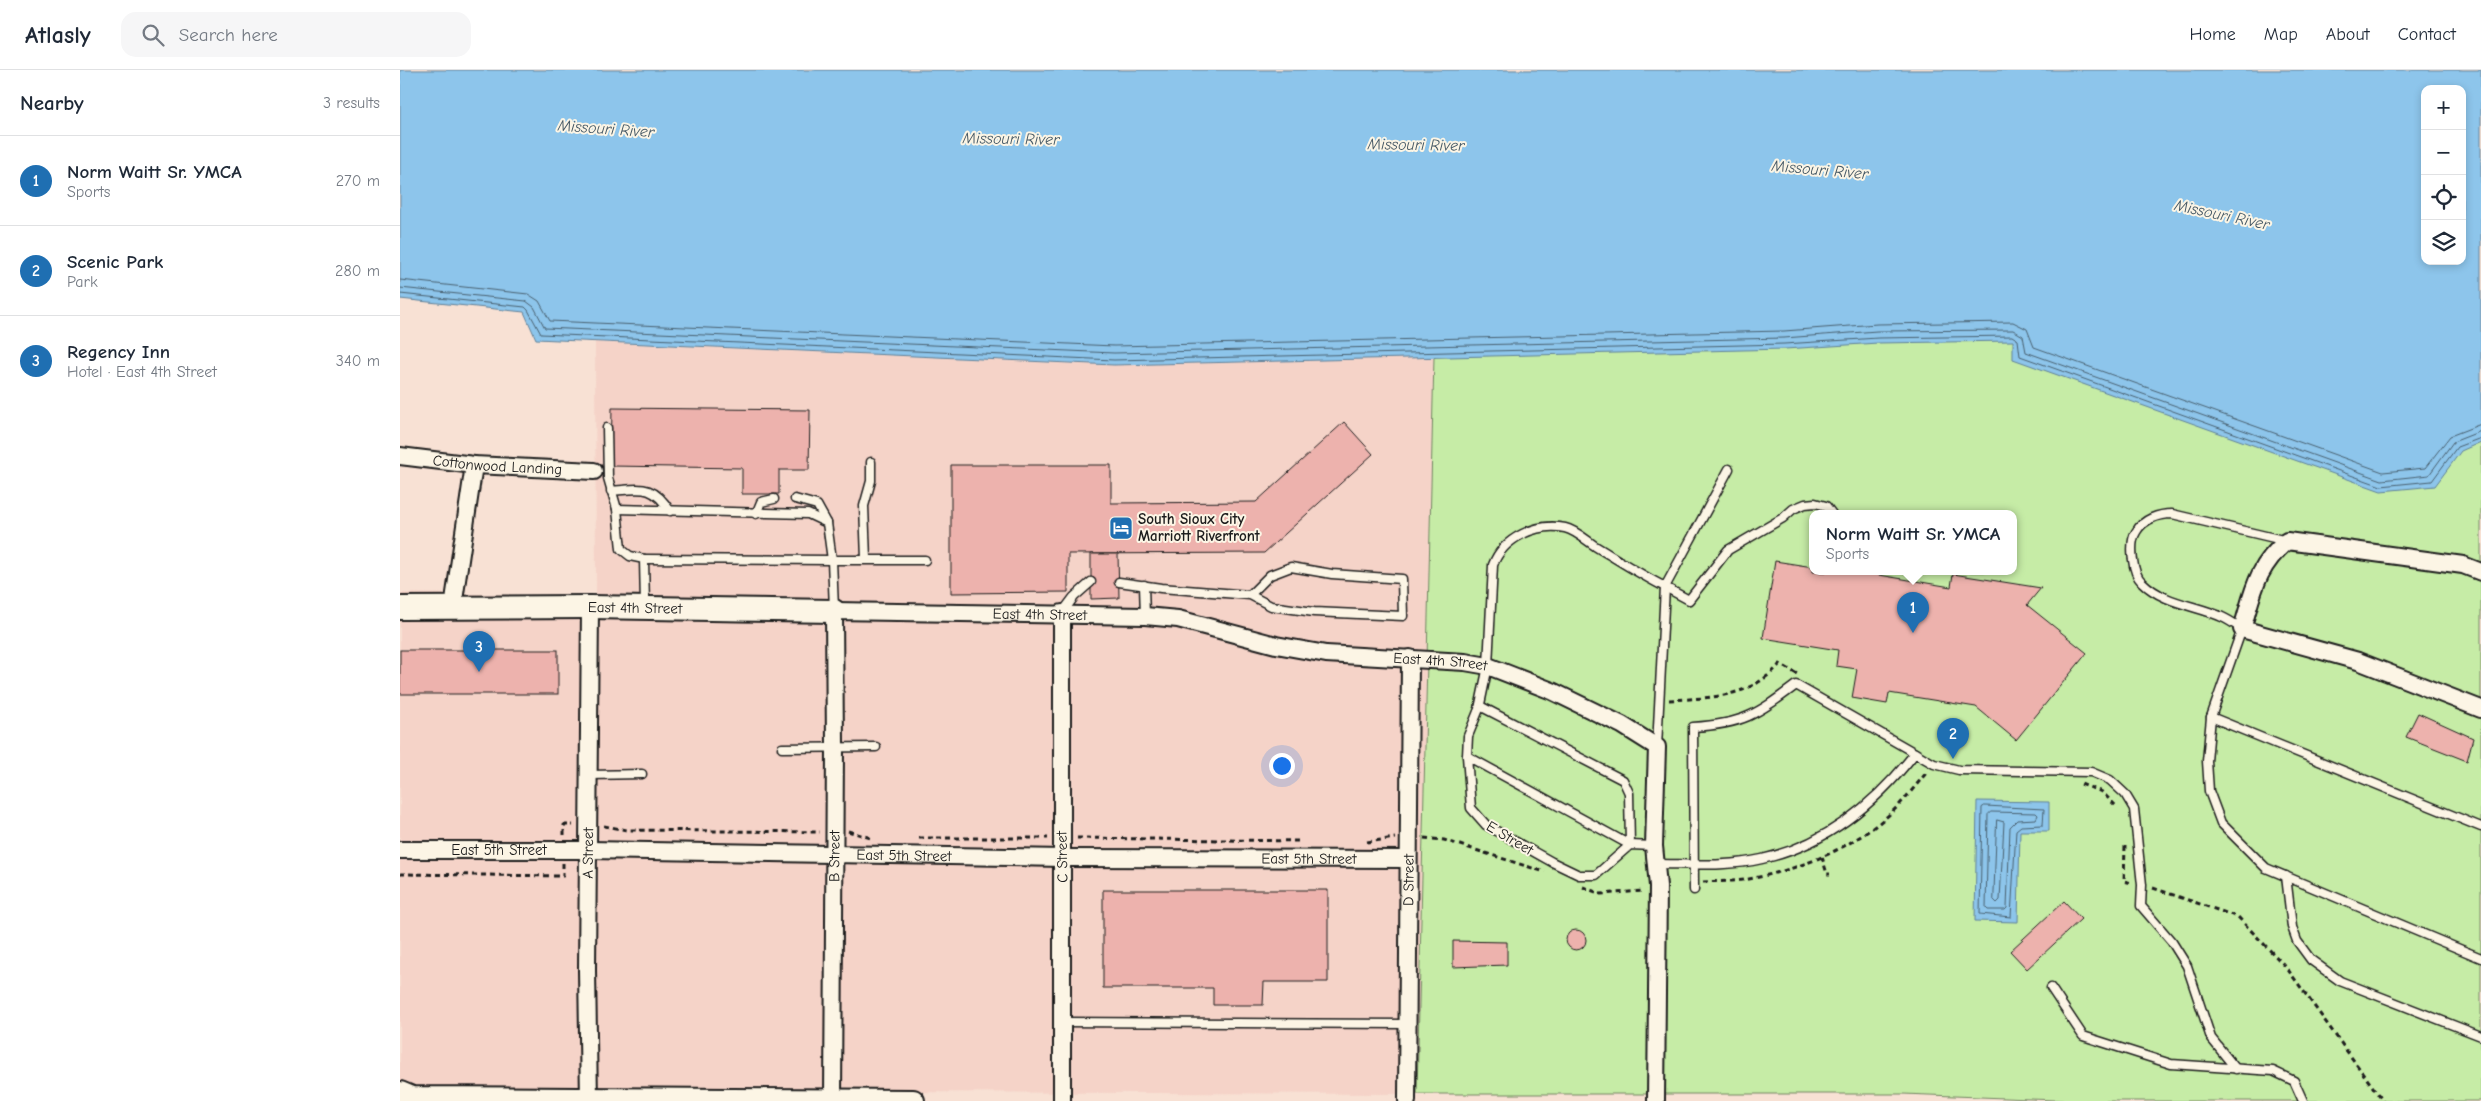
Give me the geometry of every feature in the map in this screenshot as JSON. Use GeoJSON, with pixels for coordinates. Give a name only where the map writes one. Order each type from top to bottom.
{"type":"FeatureCollection","features":[{"type":"Feature","properties":{"kind":"main road","name":"East 4th Street"},"geometry":{"type":"LineString","coordinates":[[400,608],[590,607],[834,611]]}},
{"type":"Feature","properties":{"kind":"main road"},"geometry":{"type":"LineString","coordinates":[[406,1097],[913,1101]]}},
{"type":"Feature","properties":{"kind":"street","name":"Cottonwood Landing"},"geometry":{"type":"LineString","coordinates":[[400,456],[474,465],[594,471]]}},
{"type":"Feature","properties":{"kind":"street"},"geometry":{"type":"LineString","coordinates":[[453,607],[474,465]]}},
{"type":"Feature","properties":{"kind":"street"},"geometry":{"type":"LineString","coordinates":[[2481,572],[2463,565],[2287,541],[2271,554],[2260,570],[2242,629],[2358,661],[2481,709]]}},
{"type":"Feature","properties":{"kind":"street","name":"A Street"},"geometry":{"type":"LineString","coordinates":[[588,1099],[587,970],[590,607]]}},
{"type":"Feature","properties":{"kind":"street","name":"East 4th Street"},"geometry":{"type":"LineString","coordinates":[[834,611],[1062,613],[1145,616],[1178,619],[1276,645],[1326,654],[1410,658],[1488,666],[1622,725],[1657,747]]}},
{"type":"Feature","properties":{"kind":"street","name":"B Street"},"geometry":{"type":"LineString","coordinates":[[832,1100],[835,747],[834,611]]}},
{"type":"Feature","properties":{"kind":"street","name":"C Street"},"geometry":{"type":"LineString","coordinates":[[1062,613],[1062,1101]]}},
{"type":"Feature","properties":{"kind":"street","name":"D Street"},"geometry":{"type":"LineString","coordinates":[[1407,1101],[1406,1024],[1410,658]]}},
{"type":"Feature","properties":{"kind":"street"},"geometry":{"type":"LineString","coordinates":[[1656,1101],[1658,886],[1654,846],[1657,747]]}},
{"type":"Feature","properties":{"kind":"street","name":"East 5th Street"},"geometry":{"type":"LineString","coordinates":[[400,850],[589,850],[1063,858],[1408,859]]}},
{"type":"Feature","properties":{"kind":"lane"},"geometry":{"type":"LineString","coordinates":[[607,428],[608,478],[617,509],[621,548],[630,556],[644,559],[925,560]]}},
{"type":"Feature","properties":{"kind":"lane"},"geometry":{"type":"LineString","coordinates":[[866,559],[864,506],[871,480],[871,462]]}},
{"type":"Feature","properties":{"kind":"lane"},"geometry":{"type":"LineString","coordinates":[[1657,747],[1665,588],[1730,468]]}},
{"type":"Feature","properties":{"kind":"lane"},"geometry":{"type":"LineString","coordinates":[[611,491],[644,489],[660,495],[670,511]]}},
{"type":"Feature","properties":{"kind":"lane"},"geometry":{"type":"LineString","coordinates":[[756,514],[761,502],[774,499]]}},
{"type":"Feature","properties":{"kind":"lane"},"geometry":{"type":"LineString","coordinates":[[795,499],[817,505],[827,523],[832,560],[834,611]]}},
{"type":"Feature","properties":{"kind":"lane","name":"E Street"},"geometry":{"type":"LineString","coordinates":[[1630,845],[1596,875],[1579,875],[1486,825],[1471,808],[1467,756],[1468,736],[1480,706],[1488,666],[1493,565],[1497,554],[1506,544],[1519,535],[1548,526],[1567,528],[1638,573],[1689,600],[1728,550],[1783,518],[1793,509],[1805,504],[1815,503],[1826,506],[1829,510]]}},
{"type":"Feature","properties":{"kind":"lane"},"geometry":{"type":"LineString","coordinates":[[617,509],[808,514],[827,523]]}},
{"type":"Feature","properties":{"kind":"lane"},"geometry":{"type":"LineString","coordinates":[[2287,541],[2172,514],[2160,514],[2151,518],[2136,532],[2132,552],[2136,575],[2143,584],[2175,603],[2223,617],[2242,629],[2211,717],[2206,761],[2209,791],[2221,823],[2266,868],[2481,958]]}},
{"type":"Feature","properties":{"kind":"lane"},"geometry":{"type":"LineString","coordinates":[[644,559],[645,608]]}},
{"type":"Feature","properties":{"kind":"lane"},"geometry":{"type":"LineString","coordinates":[[1118,582],[1250,595],[1271,606],[1314,612],[1403,616],[1402,579],[1332,574],[1291,567],[1270,576],[1250,595]]}},
{"type":"Feature","properties":{"kind":"lane"},"geometry":{"type":"LineString","coordinates":[[1062,613],[1074,597],[1091,582]]}},
{"type":"Feature","properties":{"kind":"lane"},"geometry":{"type":"LineString","coordinates":[[1144,585],[1145,616]]}},
{"type":"Feature","properties":{"kind":"lane"},"geometry":{"type":"LineString","coordinates":[[1694,890],[1692,864],[1692,727],[1719,725],[1748,718],[1796,685],[1934,764],[1959,770],[2091,772],[2110,780],[2125,794],[2134,809],[2142,885],[2141,906],[2172,942],[2187,966],[2211,1038],[2236,1069]]}},
{"type":"Feature","properties":{"kind":"lane"},"geometry":{"type":"LineString","coordinates":[[1480,706],[1623,780],[1629,793],[1630,845]]}},
{"type":"Feature","properties":{"kind":"lane"},"geometry":{"type":"LineString","coordinates":[[2211,717],[2481,828]]}},
{"type":"Feature","properties":{"kind":"lane"},"geometry":{"type":"LineString","coordinates":[[782,748],[876,747]]}},
{"type":"Feature","properties":{"kind":"lane"},"geometry":{"type":"LineString","coordinates":[[1655,864],[1724,864],[1761,860],[1801,847],[1830,832],[1863,809],[1894,781],[1915,753]]}},
{"type":"Feature","properties":{"kind":"lane"},"geometry":{"type":"LineString","coordinates":[[1467,756],[1630,845],[1654,846]]}},
{"type":"Feature","properties":{"kind":"lane"},"geometry":{"type":"LineString","coordinates":[[590,775],[642,774]]}},
{"type":"Feature","properties":{"kind":"lane"},"geometry":{"type":"LineString","coordinates":[[2286,876],[2292,927],[2297,941],[2311,960],[2340,981],[2481,1036]]}},
{"type":"Feature","properties":{"kind":"lane"},"geometry":{"type":"LineString","coordinates":[[2051,988],[2083,1036],[2171,1064],[2273,1071],[2294,1081],[2303,1101]]}},
{"type":"Feature","properties":{"kind":"lane"},"geometry":{"type":"LineString","coordinates":[[1063,1022],[1406,1024]]}},
{"type":"Feature","properties":{"kind":"path"},"geometry":{"type":"LineString","coordinates":[[564,843],[564,825],[577,825]]}},
{"type":"Feature","properties":{"kind":"path"},"geometry":{"type":"LineString","coordinates":[[601,825],[627,830],[825,832]]}},
{"type":"Feature","properties":{"kind":"path"},"geometry":{"type":"LineString","coordinates":[[1822,857],[1827,874],[1830,874]]}},
{"type":"Feature","properties":{"kind":"path"},"geometry":{"type":"LineString","coordinates":[[400,874],[563,876],[563,864]]}},
{"type":"Feature","properties":{"kind":"shaded area"},"geometry":{"type":"Polygon","coordinates":[[[595,342],[1114,365],[1434,357],[1417,1094],[847,1092],[400,1101],[400,593],[596,596],[595,342]]]}},
{"type":"Feature","properties":{"kind":"green space"},"geometry":{"type":"Polygon","coordinates":[[[1925,265],[2481,423],[2481,1101],[2082,1101],[1903,1094],[1417,1094],[1434,357],[1925,265]]]}},
{"type":"Feature","properties":{"kind":"water","name":"Missouri River"},"geometry":{"type":"Polygon","coordinates":[[[400,70],[2481,70],[2481,442],[2461,451],[2435,486],[2381,491],[2013,359],[2013,341],[1878,343],[1785,349],[1114,365],[536,339],[524,312],[400,299],[400,70]]]}},
{"type":"Feature","properties":{"kind":"water"},"geometry":{"type":"Polygon","coordinates":[[[1977,801],[2049,802],[2049,831],[2020,831],[2018,922],[1975,921],[1977,801]]]}},
{"type":"Feature","properties":{"kind":"building"},"geometry":{"type":"Polygon","coordinates":[[[612,408],[810,410],[809,470],[779,470],[779,494],[742,494],[742,468],[611,466],[612,408]]]}},
{"type":"Feature","properties":{"kind":"building","name":"South Sioux City Marriott Riverfront"},"geometry":{"type":"Polygon","coordinates":[[[1344,422],[1373,454],[1264,553],[1068,554],[1068,592],[951,593],[951,465],[1111,465],[1111,503],[1256,502],[1344,422]]]}},
{"type":"Feature","properties":{"kind":"building"},"geometry":{"type":"Polygon","coordinates":[[[1091,554],[1118,554],[1119,598],[1091,599],[1091,554]]]}},
{"type":"Feature","properties":{"kind":"building"},"geometry":{"type":"Polygon","coordinates":[[[1775,561],[1809,566],[1809,575],[1879,575],[1951,587],[1953,575],[1959,575],[2041,588],[2027,605],[2087,653],[2016,740],[1976,707],[1889,693],[1887,704],[1852,698],[1857,669],[1836,666],[1838,650],[1763,638],[1775,561]]]}},
{"type":"Feature","properties":{"kind":"building"},"geometry":{"type":"Polygon","coordinates":[[[400,650],[558,650],[558,694],[400,694],[400,650]]]}},
{"type":"Feature","properties":{"kind":"building"},"geometry":{"type":"Polygon","coordinates":[[[2418,713],[2473,738],[2467,761],[2406,737],[2418,713]]]}},
{"type":"Feature","properties":{"kind":"building"},"geometry":{"type":"Polygon","coordinates":[[[1103,890],[1328,890],[1328,982],[1264,982],[1263,1005],[1213,1005],[1213,988],[1103,988],[1103,890]]]}},
{"type":"Feature","properties":{"kind":"building"},"geometry":{"type":"Polygon","coordinates":[[[2064,901],[2081,919],[2027,969],[2010,951],[2064,901]]]}},
{"type":"Feature","properties":{"kind":"building"},"geometry":{"type":"Polygon","coordinates":[[[1576,930],[1583,933],[1586,940],[1583,947],[1576,950],[1569,947],[1566,940],[1569,933],[1576,930]]]}},
{"type":"Feature","properties":{"kind":"building"},"geometry":{"type":"Polygon","coordinates":[[[1453,941],[1507,942],[1507,965],[1453,967],[1453,941]]]}},
{"type":"Feature","properties":{"kind":"place","name":"South Sioux City Marriott Riverfront"},"geometry":{"type":"Point","coordinates":[1121,528]}},
{"type":"Feature","properties":{"kind":"place","name":"Norm Waitt Sr. YMCA"},"geometry":{"type":"Point","coordinates":[1913,633]}},
{"type":"Feature","properties":{"kind":"place","name":"Regency Inn"},"geometry":{"type":"Point","coordinates":[479,672]}},
{"type":"Feature","properties":{"kind":"place","name":"Scenic Park"},"geometry":{"type":"Point","coordinates":[1953,759]}}]}
